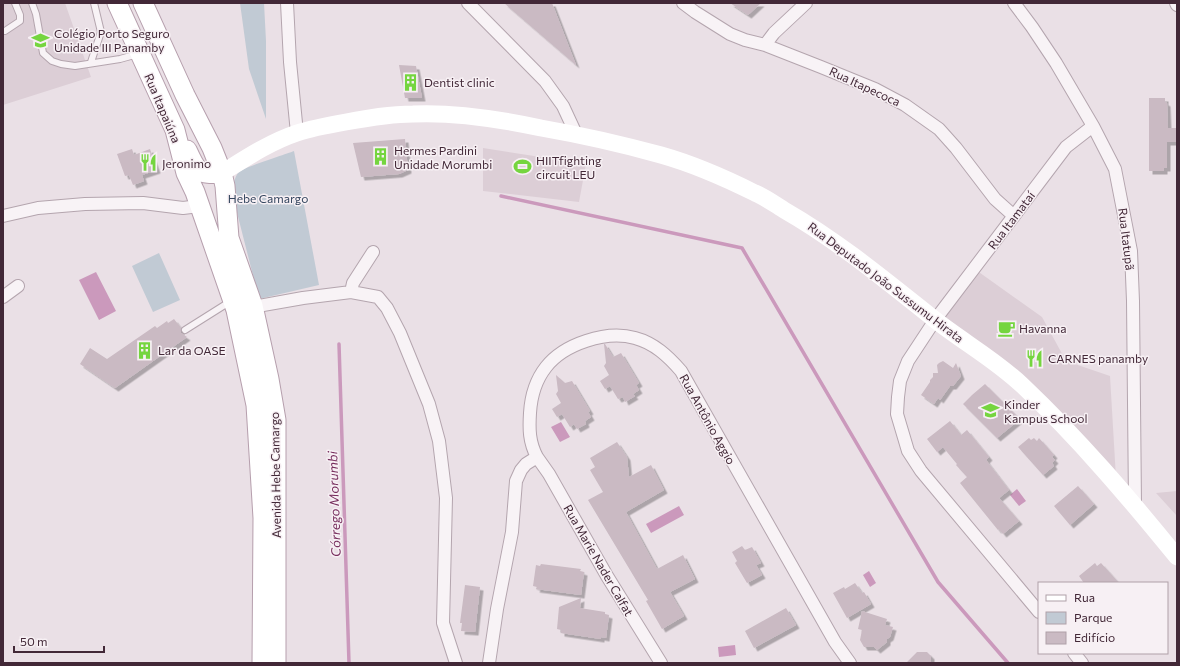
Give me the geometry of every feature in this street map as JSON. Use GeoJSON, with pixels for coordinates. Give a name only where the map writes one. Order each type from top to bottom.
{"type":"FeatureCollection","features":[{"type":"Feature","properties":{"kind":"main road","name":"Rua Itapaiúna"},"geometry":{"type":"LineString","coordinates":[[117,3],[175,130],[186,173],[197,199]]}},
{"type":"Feature","properties":{"kind":"main road"},"geometry":{"type":"LineString","coordinates":[[121,3],[124,6],[138,9],[144,5]]}},
{"type":"Feature","properties":{"kind":"main road","name":"Rua Itapaiúna"},"geometry":{"type":"LineString","coordinates":[[144,5],[185,95],[212,148],[222,173]]}},
{"type":"Feature","properties":{"kind":"main road","name":"Rua Deputado João Sussumu Hirata"},"geometry":{"type":"LineString","coordinates":[[222,173],[263,148],[297,133],[374,117],[411,114],[454,115],[528,125],[576,134],[662,155],[693,166],[758,194],[842,246],[935,320],[975,348],[1022,385],[1102,467],[1177,557]]}},
{"type":"Feature","properties":{"kind":"main road"},"geometry":{"type":"LineString","coordinates":[[175,130],[198,170],[207,174],[222,173]]}},
{"type":"Feature","properties":{"kind":"main road","name":"Rua Deputado João Sussumu Hirata"},"geometry":{"type":"LineString","coordinates":[[212,148],[219,153],[227,155],[263,148]]}},
{"type":"Feature","properties":{"kind":"main road","name":"Avenida Hebe Camargo"},"geometry":{"type":"LineString","coordinates":[[222,173],[225,186],[229,238],[256,405],[263,518],[262,663]]}},
{"type":"Feature","properties":{"kind":"main road","name":"Avenida Hebe Camargo"},"geometry":{"type":"LineString","coordinates":[[197,199],[269,379],[276,420],[276,663]]}},
{"type":"Feature","properties":{"kind":"street"},"geometry":{"type":"LineString","coordinates":[[287,3],[290,62],[297,133]]}},
{"type":"Feature","properties":{"kind":"street"},"geometry":{"type":"LineString","coordinates":[[468,3],[545,81],[563,106],[576,134]]}},
{"type":"Feature","properties":{"kind":"street","name":"Rua Itapecoca"},"geometry":{"type":"LineString","coordinates":[[683,3],[730,34],[745,40],[765,45],[875,89],[925,118],[939,129],[956,148],[995,199],[1014,216]]}},
{"type":"Feature","properties":{"kind":"street"},"geometry":{"type":"LineString","coordinates":[[765,45],[774,33],[806,3]]}},
{"type":"Feature","properties":{"kind":"street","name":"Rua Itatupã"},"geometry":{"type":"LineString","coordinates":[[1014,3],[1056,63],[1093,126],[1115,169],[1131,251],[1135,505]]}},
{"type":"Feature","properties":{"kind":"street","name":"Rua Itamataí"},"geometry":{"type":"LineString","coordinates":[[935,320],[1066,148],[1093,126]]}},
{"type":"Feature","properties":{"kind":"street"},"geometry":{"type":"LineString","coordinates":[[3,216],[38,208],[85,204],[143,203],[183,208],[197,199]]}},
{"type":"Feature","properties":{"kind":"street"},"geometry":{"type":"LineString","coordinates":[[351,292],[353,283],[373,252]]}},
{"type":"Feature","properties":{"kind":"street"},"geometry":{"type":"LineString","coordinates":[[3,297],[18,286]]}},
{"type":"Feature","properties":{"kind":"street"},"geometry":{"type":"LineString","coordinates":[[240,306],[351,292],[378,298],[387,308],[400,334],[429,404],[439,441],[446,498],[443,623],[456,663]]}},
{"type":"Feature","properties":{"kind":"street"},"geometry":{"type":"LineString","coordinates":[[935,320],[908,361],[900,381],[897,414],[908,451],[921,471],[1038,611]]}},
{"type":"Feature","properties":{"kind":"street","name":"Rua Antônio Aggio"},"geometry":{"type":"LineString","coordinates":[[537,457],[534,451],[529,429],[531,398],[535,385],[546,367],[552,361],[573,347],[588,340],[604,336],[634,338],[654,346],[674,362],[681,371],[835,642],[850,663]]}},
{"type":"Feature","properties":{"kind":"street"},"geometry":{"type":"LineString","coordinates":[[489,663],[497,609],[512,532],[516,481],[521,470],[526,464],[537,457]]}},
{"type":"Feature","properties":{"kind":"street","name":"Rua Marie Nader Calfat"},"geometry":{"type":"LineString","coordinates":[[537,457],[549,474],[635,623],[661,663]]}},
{"type":"Feature","properties":{"kind":"street"},"geometry":{"type":"LineString","coordinates":[[1075,654],[1082,663]]}},
{"type":"Feature","properties":{"kind":"lane"},"geometry":{"type":"LineString","coordinates":[[3,31],[20,21],[20,15],[15,3]]}},
{"type":"Feature","properties":{"kind":"lane"},"geometry":{"type":"LineString","coordinates":[[32,3],[36,14],[43,53],[52,61],[75,66],[91,62],[120,59],[140,53]]}},
{"type":"Feature","properties":{"kind":"lane"},"geometry":{"type":"LineString","coordinates":[[91,62],[101,32],[94,3]]}},
{"type":"Feature","properties":{"kind":"lane"},"geometry":{"type":"LineString","coordinates":[[185,330],[240,306]]}},
{"type":"Feature","properties":{"kind":"shaded area","name":"Colégio Porto Seguro Unidade III Panamby"},"geometry":{"type":"Polygon","coordinates":[[[3,3],[65,3],[91,77],[3,105],[3,3]]]}},
{"type":"Feature","properties":{"kind":"shaded area"},"geometry":{"type":"Polygon","coordinates":[[[483,148],[586,164],[579,202],[483,191],[483,148]]]}},
{"type":"Feature","properties":{"kind":"shaded area"},"geometry":{"type":"Polygon","coordinates":[[[976,270],[1042,317],[1066,361],[1110,376],[1116,478],[938,316],[976,270]]]}},
{"type":"Feature","properties":{"kind":"shaded area"},"geometry":{"type":"Polygon","coordinates":[[[96,272],[116,311],[99,320],[79,280],[96,272]]]}},
{"type":"Feature","properties":{"kind":"shaded area"},"geometry":{"type":"Polygon","coordinates":[[[561,422],[570,437],[560,442],[551,427],[561,422]]]}},
{"type":"Feature","properties":{"kind":"shaded area"},"geometry":{"type":"Polygon","coordinates":[[[1017,489],[1026,501],[1019,506],[1010,495],[1017,489]]]}},
{"type":"Feature","properties":{"kind":"shaded area"},"geometry":{"type":"Polygon","coordinates":[[[1177,491],[1177,516],[1156,493],[1177,491]]]}},
{"type":"Feature","properties":{"kind":"shaded area"},"geometry":{"type":"Polygon","coordinates":[[[679,506],[684,515],[651,533],[646,524],[679,506]]]}},
{"type":"Feature","properties":{"kind":"shaded area"},"geometry":{"type":"Polygon","coordinates":[[[869,571],[876,583],[870,587],[863,575],[869,571]]]}},
{"type":"Feature","properties":{"kind":"shaded area"},"geometry":{"type":"Polygon","coordinates":[[[735,645],[736,655],[719,657],[718,647],[735,645]]]}},
{"type":"Feature","properties":{"kind":"green space"},"geometry":{"type":"Polygon","coordinates":[[[240,3],[264,3],[266,41],[266,119],[249,69],[240,3]]]}},
{"type":"Feature","properties":{"kind":"green space","name":"Hebe Camargo"},"geometry":{"type":"Polygon","coordinates":[[[294,151],[319,285],[259,299],[232,193],[234,182],[237,174],[242,170],[294,151]]]}},
{"type":"Feature","properties":{"kind":"green space"},"geometry":{"type":"Polygon","coordinates":[[[159,253],[180,300],[153,312],[132,266],[159,253]]]}},
{"type":"Feature","properties":{"kind":"building"},"geometry":{"type":"Polygon","coordinates":[[[504,3],[552,3],[576,65],[504,3]]]}},
{"type":"Feature","properties":{"kind":"building"},"geometry":{"type":"Polygon","coordinates":[[[730,3],[761,3],[748,15],[730,3]]]}},
{"type":"Feature","properties":{"kind":"building","name":"Dentist clinic"},"geometry":{"type":"Polygon","coordinates":[[[399,65],[416,66],[422,98],[405,98],[399,65]]]}},
{"type":"Feature","properties":{"kind":"building"},"geometry":{"type":"Polygon","coordinates":[[[1149,98],[1165,98],[1165,102],[1167,103],[1168,128],[1177,128],[1177,142],[1167,142],[1167,168],[1164,168],[1164,171],[1149,171],[1149,98]]]}},
{"type":"Feature","properties":{"kind":"building","name":"Hermes Pardini Unidade Morumbi"},"geometry":{"type":"Polygon","coordinates":[[[405,139],[408,170],[399,174],[361,177],[353,143],[405,139]]]}},
{"type":"Feature","properties":{"kind":"building"},"geometry":{"type":"Polygon","coordinates":[[[132,149],[134,155],[150,149],[157,170],[142,175],[144,181],[133,185],[129,175],[125,176],[117,154],[132,149]]]}},
{"type":"Feature","properties":{"kind":"building","name":"Lar da OASE"},"geometry":{"type":"Polygon","coordinates":[[[174,319],[181,328],[181,333],[187,337],[115,388],[80,364],[90,348],[107,359],[155,326],[157,328],[167,321],[168,323],[174,319]]]}},
{"type":"Feature","properties":{"kind":"building"},"geometry":{"type":"Polygon","coordinates":[[[604,344],[613,357],[621,353],[639,383],[636,385],[639,390],[633,394],[635,396],[625,402],[623,397],[618,399],[610,386],[605,389],[600,381],[609,375],[604,366],[606,363],[604,344]]]}},
{"type":"Feature","properties":{"kind":"building"},"geometry":{"type":"Polygon","coordinates":[[[943,361],[953,368],[956,363],[961,376],[953,386],[950,386],[940,400],[938,398],[934,404],[921,395],[933,377],[933,373],[938,373],[937,365],[943,361]]]}},
{"type":"Feature","properties":{"kind":"building"},"geometry":{"type":"Polygon","coordinates":[[[556,375],[565,383],[572,381],[590,411],[588,412],[591,417],[585,421],[586,424],[577,429],[574,424],[570,427],[562,414],[557,417],[552,409],[561,403],[556,394],[558,391],[556,375]]]}},
{"type":"Feature","properties":{"kind":"building"},"geometry":{"type":"Polygon","coordinates":[[[985,384],[1020,419],[997,438],[963,404],[985,384]]]}},
{"type":"Feature","properties":{"kind":"building"},"geometry":{"type":"Polygon","coordinates":[[[950,421],[961,435],[967,430],[989,457],[986,460],[1009,490],[999,498],[1019,521],[1003,534],[999,529],[998,530],[960,483],[967,477],[956,465],[957,464],[943,447],[937,452],[927,439],[950,421]]]}},
{"type":"Feature","properties":{"kind":"building"},"geometry":{"type":"Polygon","coordinates":[[[1029,438],[1031,440],[1034,438],[1037,441],[1039,438],[1054,455],[1052,457],[1055,460],[1052,463],[1054,466],[1043,475],[1018,447],[1029,438]]]}},
{"type":"Feature","properties":{"kind":"building"},"geometry":{"type":"Polygon","coordinates":[[[617,442],[627,457],[629,477],[651,465],[664,490],[626,512],[657,569],[683,555],[695,579],[670,592],[684,616],[662,629],[646,601],[648,600],[588,500],[603,492],[590,470],[595,467],[590,458],[617,442]]]}},
{"type":"Feature","properties":{"kind":"building"},"geometry":{"type":"Polygon","coordinates":[[[1078,486],[1094,504],[1070,525],[1054,506],[1078,486]]]}},
{"type":"Feature","properties":{"kind":"building"},"geometry":{"type":"Polygon","coordinates":[[[742,546],[745,550],[752,547],[761,563],[756,565],[762,575],[747,583],[735,563],[737,561],[732,552],[742,546]]]}},
{"type":"Feature","properties":{"kind":"building"},"geometry":{"type":"Polygon","coordinates":[[[1095,563],[1097,566],[1101,563],[1118,582],[1083,582],[1079,576],[1095,563]]]}},
{"type":"Feature","properties":{"kind":"building"},"geometry":{"type":"Polygon","coordinates":[[[541,564],[581,569],[580,571],[584,572],[581,595],[536,589],[537,587],[533,586],[536,565],[540,566],[541,564]]]}},
{"type":"Feature","properties":{"kind":"building"},"geometry":{"type":"Polygon","coordinates":[[[855,583],[862,593],[864,592],[871,604],[847,618],[833,593],[844,587],[845,589],[855,583]]]}},
{"type":"Feature","properties":{"kind":"building"},"geometry":{"type":"Polygon","coordinates":[[[465,585],[480,587],[475,632],[461,631],[462,623],[460,623],[465,585]]]}},
{"type":"Feature","properties":{"kind":"building"},"geometry":{"type":"Polygon","coordinates":[[[581,598],[580,608],[605,612],[605,614],[609,615],[606,638],[601,637],[601,639],[561,633],[561,630],[557,629],[559,607],[581,598]]]}},
{"type":"Feature","properties":{"kind":"building"},"geometry":{"type":"Polygon","coordinates":[[[786,608],[796,625],[754,648],[745,631],[786,608]]]}},
{"type":"Feature","properties":{"kind":"building"},"geometry":{"type":"Polygon","coordinates":[[[862,611],[887,619],[885,625],[893,627],[887,642],[877,650],[874,647],[864,647],[860,640],[862,630],[858,629],[862,611]]]}},
{"type":"Feature","properties":{"kind":"building"},"geometry":{"type":"Polygon","coordinates":[[[917,652],[927,652],[931,656],[931,663],[906,663],[917,652]]]}},
{"type":"Feature","properties":{"kind":"waterway"},"geometry":{"type":"LineString","coordinates":[[501,196],[742,248],[938,582],[1008,663]]}},
{"type":"Feature","properties":{"kind":"waterway","name":"Córrego Morumbi"},"geometry":{"type":"LineString","coordinates":[[339,344],[349,663]]}},
{"type":"Feature","properties":{"kind":"place","name":"Colégio Porto Seguro Unidade III Panamby"},"geometry":{"type":"Point","coordinates":[41,40]}},
{"type":"Feature","properties":{"kind":"place","name":"Dentist clinic"},"geometry":{"type":"Point","coordinates":[411,82]}},
{"type":"Feature","properties":{"kind":"place","name":"Hermes Pardini Unidade Morumbi"},"geometry":{"type":"Point","coordinates":[381,157]}},
{"type":"Feature","properties":{"kind":"place","name":"Jeronimo"},"geometry":{"type":"Point","coordinates":[149,163]}},
{"type":"Feature","properties":{"kind":"place","name":"HIITfighting circuit LEU"},"geometry":{"type":"Point","coordinates":[523,167]}},
{"type":"Feature","properties":{"kind":"place","name":"Havanna"},"geometry":{"type":"Point","coordinates":[1006,328]}},
{"type":"Feature","properties":{"kind":"place","name":"Lar da OASE"},"geometry":{"type":"Point","coordinates":[145,350]}},
{"type":"Feature","properties":{"kind":"place","name":"CARNES panamby"},"geometry":{"type":"Point","coordinates":[1035,358]}},
{"type":"Feature","properties":{"kind":"place","name":"Kinder Kampus School"},"geometry":{"type":"Point","coordinates":[991,411]}}]}
